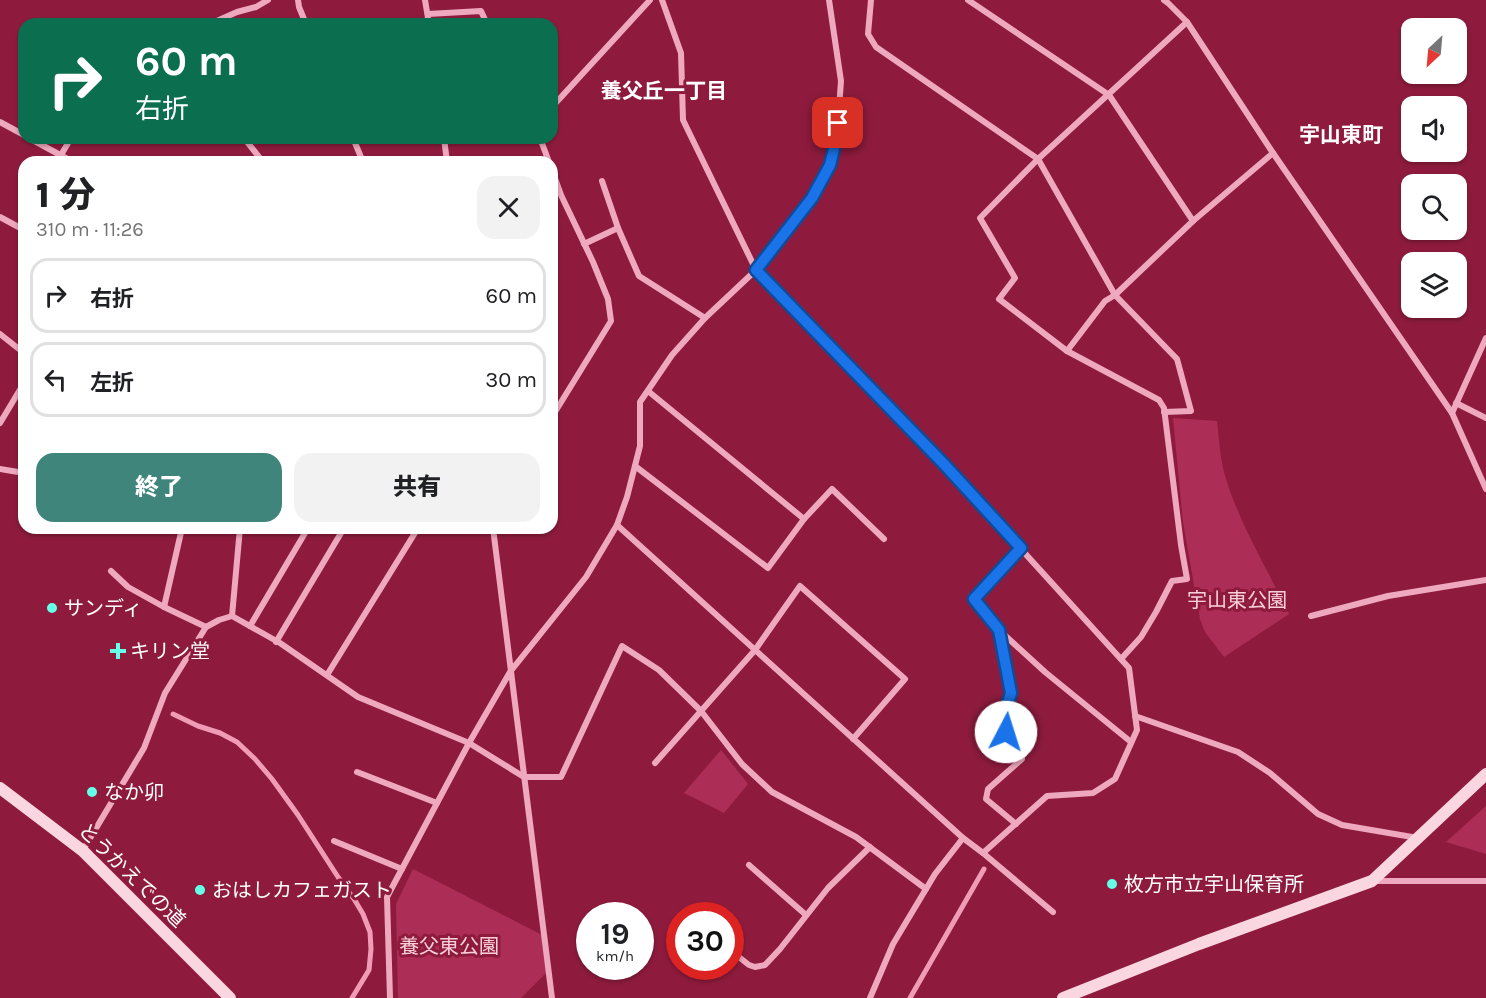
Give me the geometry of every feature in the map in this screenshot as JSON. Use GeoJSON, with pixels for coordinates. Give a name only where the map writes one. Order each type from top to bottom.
{"type":"FeatureCollection","features":[{"type":"Feature","properties":{"kind":"street"},"geometry":{"type":"LineString","coordinates":[[224,18],[268,0]]}},
{"type":"Feature","properties":{"kind":"street"},"geometry":{"type":"LineString","coordinates":[[298,0],[304,18]]}},
{"type":"Feature","properties":{"kind":"street"},"geometry":{"type":"LineString","coordinates":[[425,0],[428,18]]}},
{"type":"Feature","properties":{"kind":"street"},"geometry":{"type":"LineString","coordinates":[[558,100],[650,0]]}},
{"type":"Feature","properties":{"kind":"street"},"geometry":{"type":"LineString","coordinates":[[662,0],[681,53],[683,120],[756,270],[943,463],[1129,668],[1137,730],[1114,779],[1093,793],[1047,796],[983,853]]}},
{"type":"Feature","properties":{"kind":"street"},"geometry":{"type":"LineString","coordinates":[[390,998],[387,897],[469,743],[510,672],[586,577],[617,525],[640,446],[640,402],[672,355],[705,318],[756,270],[812,198],[830,165],[837,136],[841,81],[829,0]]}},
{"type":"Feature","properties":{"kind":"street"},"geometry":{"type":"LineString","coordinates":[[871,0],[868,34],[876,47],[1038,159],[1115,295],[1177,359],[1191,411],[1164,412]]}},
{"type":"Feature","properties":{"kind":"street"},"geometry":{"type":"LineString","coordinates":[[968,0],[1109,95],[1193,221]]}},
{"type":"Feature","properties":{"kind":"street"},"geometry":{"type":"LineString","coordinates":[[1164,0],[1187,22],[1273,153],[1452,413],[1486,489]]}},
{"type":"Feature","properties":{"kind":"street"},"geometry":{"type":"LineString","coordinates":[[428,14],[481,11],[484,18]]}},
{"type":"Feature","properties":{"kind":"street"},"geometry":{"type":"LineString","coordinates":[[1121,659],[1141,637],[1172,581],[1187,579],[1164,408],[1159,400],[1067,351],[999,300],[1015,278],[980,218],[1038,159],[1187,22]]}},
{"type":"Feature","properties":{"kind":"street"},"geometry":{"type":"LineString","coordinates":[[0,122],[18,132]]}},
{"type":"Feature","properties":{"kind":"street"},"geometry":{"type":"LineString","coordinates":[[40,144],[61,155],[67,144]]}},
{"type":"Feature","properties":{"kind":"street"},"geometry":{"type":"LineString","coordinates":[[249,144],[258,156]]}},
{"type":"Feature","properties":{"kind":"street"},"geometry":{"type":"LineString","coordinates":[[1067,351],[1105,301],[1115,295],[1193,221],[1273,153]]}},
{"type":"Feature","properties":{"kind":"street"},"geometry":{"type":"LineString","coordinates":[[602,181],[618,228],[639,276],[705,318]]}},
{"type":"Feature","properties":{"kind":"street"},"geometry":{"type":"LineString","coordinates":[[558,187],[608,299],[611,321],[558,407]]}},
{"type":"Feature","properties":{"kind":"street"},"geometry":{"type":"LineString","coordinates":[[0,217],[18,227]]}},
{"type":"Feature","properties":{"kind":"street"},"geometry":{"type":"LineString","coordinates":[[584,244],[618,228]]}},
{"type":"Feature","properties":{"kind":"street"},"geometry":{"type":"LineString","coordinates":[[0,334],[18,349]]}},
{"type":"Feature","properties":{"kind":"street"},"geometry":{"type":"LineString","coordinates":[[1452,413],[1486,338]]}},
{"type":"Feature","properties":{"kind":"street"},"geometry":{"type":"LineString","coordinates":[[648,391],[804,519]]}},
{"type":"Feature","properties":{"kind":"street"},"geometry":{"type":"LineString","coordinates":[[0,423],[18,393]]}},
{"type":"Feature","properties":{"kind":"street"},"geometry":{"type":"LineString","coordinates":[[1456,403],[1486,417]]}},
{"type":"Feature","properties":{"kind":"street"},"geometry":{"type":"LineString","coordinates":[[635,466],[768,568],[804,519],[832,489],[884,539]]}},
{"type":"Feature","properties":{"kind":"street"},"geometry":{"type":"LineString","coordinates":[[0,469],[18,472]]}},
{"type":"Feature","properties":{"kind":"street"},"geometry":{"type":"LineString","coordinates":[[617,525],[963,838],[1053,912]]}},
{"type":"Feature","properties":{"kind":"street"},"geometry":{"type":"LineString","coordinates":[[164,607],[181,534]]}},
{"type":"Feature","properties":{"kind":"street"},"geometry":{"type":"LineString","coordinates":[[232,615],[239,534]]}},
{"type":"Feature","properties":{"kind":"street"},"geometry":{"type":"LineString","coordinates":[[250,626],[304,534]]}},
{"type":"Feature","properties":{"kind":"street"},"geometry":{"type":"LineString","coordinates":[[276,642],[340,534]]}},
{"type":"Feature","properties":{"kind":"street"},"geometry":{"type":"LineString","coordinates":[[327,675],[414,534]]}},
{"type":"Feature","properties":{"kind":"street"},"geometry":{"type":"LineString","coordinates":[[494,534],[552,998]]}},
{"type":"Feature","properties":{"kind":"street"},"geometry":{"type":"LineString","coordinates":[[1021,548],[974,599],[999,630],[1045,672],[1131,742]]}},
{"type":"Feature","properties":{"kind":"street"},"geometry":{"type":"LineString","coordinates":[[111,571],[128,587],[206,627]]}},
{"type":"Feature","properties":{"kind":"street"},"geometry":{"type":"LineString","coordinates":[[1311,616],[1388,596],[1486,580]]}},
{"type":"Feature","properties":{"kind":"street"},"geometry":{"type":"LineString","coordinates":[[655,763],[755,650],[800,586],[905,679],[853,739]]}},
{"type":"Feature","properties":{"kind":"street"},"geometry":{"type":"LineString","coordinates":[[232,615],[358,697],[469,743],[524,777],[561,777],[622,646],[659,670],[700,711],[742,764],[772,792],[856,837],[926,889]]}},
{"type":"Feature","properties":{"kind":"street"},"geometry":{"type":"LineString","coordinates":[[83,851],[144,748],[165,693],[206,627],[232,615]]}},
{"type":"Feature","properties":{"kind":"street"},"geometry":{"type":"LineString","coordinates":[[999,630],[1011,693],[1003,720],[1006,732],[1022,752],[1022,759],[987,789],[986,799],[1016,824]]}},
{"type":"Feature","properties":{"kind":"street"},"geometry":{"type":"LineString","coordinates":[[1135,716],[1238,752],[1270,773],[1318,814],[1342,825],[1419,838]]}},
{"type":"Feature","properties":{"kind":"street"},"geometry":{"type":"LineString","coordinates":[[357,772],[437,803]]}},
{"type":"Feature","properties":{"kind":"street"},"geometry":{"type":"LineString","coordinates":[[1372,881],[1486,774]]}},
{"type":"Feature","properties":{"kind":"street","name":"とうかえでの道"},"geometry":{"type":"LineString","coordinates":[[0,788],[83,851],[230,998]]}},
{"type":"Feature","properties":{"kind":"street"},"geometry":{"type":"LineString","coordinates":[[870,998],[893,944],[935,874],[963,838]]}},
{"type":"Feature","properties":{"kind":"street"},"geometry":{"type":"LineString","coordinates":[[334,842],[402,869]]}},
{"type":"Feature","properties":{"kind":"street"},"geometry":{"type":"LineString","coordinates":[[744,961],[755,967],[765,966],[828,888],[870,847]]}},
{"type":"Feature","properties":{"kind":"street"},"geometry":{"type":"LineString","coordinates":[[749,865],[806,915]]}},
{"type":"Feature","properties":{"kind":"street"},"geometry":{"type":"LineString","coordinates":[[1063,998],[1199,944],[1372,881],[1486,881]]}},
{"type":"Feature","properties":{"kind":"green space","name":"宇山東公園"},"geometry":{"type":"Polygon","coordinates":[[[1173,418],[1217,421],[1223,466],[1230,490],[1244,526],[1289,614],[1224,657],[1205,632],[1200,619],[1183,522],[1173,418]]]}},
{"type":"Feature","properties":{"kind":"green space"},"geometry":{"type":"Polygon","coordinates":[[[721,750],[748,784],[724,813],[684,793],[721,750]]]}},
{"type":"Feature","properties":{"kind":"green space"},"geometry":{"type":"Polygon","coordinates":[[[1486,806],[1486,854],[1446,842],[1486,806]]]}},
{"type":"Feature","properties":{"kind":"green space","name":"養父東公園"},"geometry":{"type":"Polygon","coordinates":[[[413,869],[544,936],[549,970],[521,998],[398,998],[396,904],[413,869]]]}},
{"type":"Feature","properties":{"kind":"waterway"},"geometry":{"type":"LineString","coordinates":[[173,714],[237,742],[255,759],[298,815],[354,899],[370,932],[371,949],[369,970],[352,998]]}},
{"type":"Feature","properties":{"kind":"waterway"},"geometry":{"type":"LineString","coordinates":[[910,998],[984,869]]}},
{"type":"Feature","properties":{"kind":"place","name":"サンディ"},"geometry":{"type":"Point","coordinates":[52,608]}},
{"type":"Feature","properties":{"kind":"place","name":"キリン堂"},"geometry":{"type":"Point","coordinates":[118,651]}},
{"type":"Feature","properties":{"kind":"place","name":"なか卯"},"geometry":{"type":"Point","coordinates":[92,792]}},
{"type":"Feature","properties":{"kind":"place","name":"枚方市立宇山保育所"},"geometry":{"type":"Point","coordinates":[1112,884]}},
{"type":"Feature","properties":{"kind":"place","name":"おはしカフェガスト"},"geometry":{"type":"Point","coordinates":[200,890]}},
{"type":"Feature","properties":{"kind":"district","name":"養父丘一丁目"},"geometry":{"type":"Point","coordinates":[664,91]}},
{"type":"Feature","properties":{"kind":"district","name":"宇山東町"},"geometry":{"type":"Point","coordinates":[1341,135]}},
{"type":"Feature","properties":{"kind":"route"},"geometry":{"type":"LineString","coordinates":[[838,123],[830,165],[812,198],[756,270],[943,463],[1021,548],[974,599],[999,630],[1011,693],[1003,720],[1006,732]]}}]}
